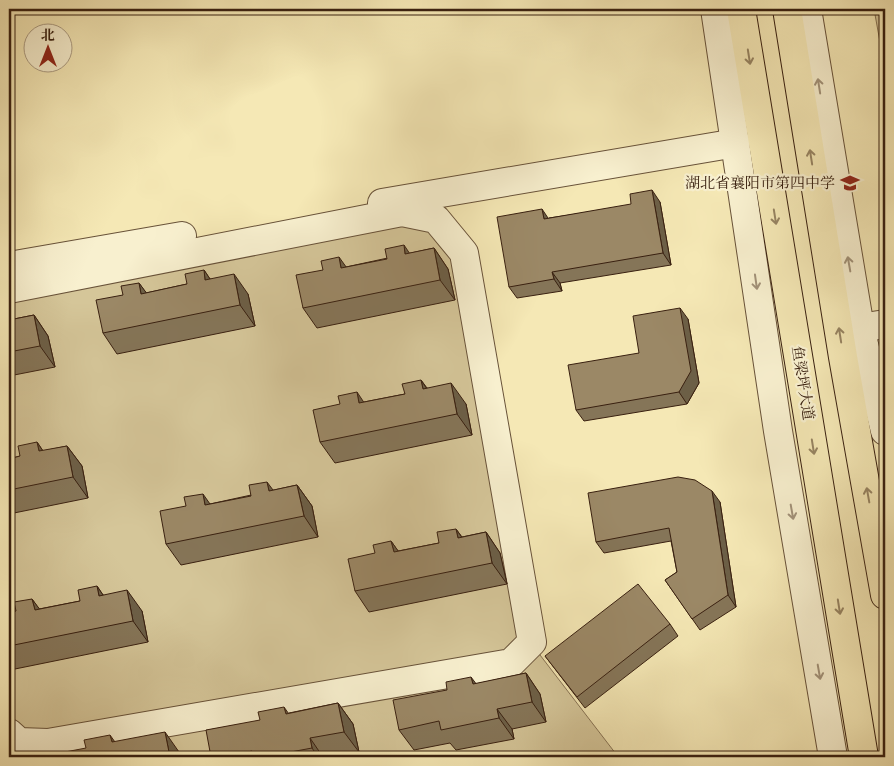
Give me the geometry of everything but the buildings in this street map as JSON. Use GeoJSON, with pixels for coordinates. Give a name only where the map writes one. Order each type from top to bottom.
{"type":"FeatureCollection","features":[{"type":"Feature","properties":{"kind":"main road","name":"鱼梁坪大道"},"geometry":{"type":"LineString","coordinates":[[741,9],[861,752]]}},
{"type":"Feature","properties":{"kind":"main road"},"geometry":{"type":"LineString","coordinates":[[788,9],[843,357],[885,595]]}},
{"type":"Feature","properties":{"kind":"street"},"geometry":{"type":"LineString","coordinates":[[715,9],[778,431],[833,757]]}},
{"type":"Feature","properties":{"kind":"street"},"geometry":{"type":"LineString","coordinates":[[807,9],[872,326],[885,431]]}},
{"type":"Feature","properties":{"kind":"street"},"geometry":{"type":"LineString","coordinates":[[9,288],[252,233],[736,143]]}},
{"type":"Feature","properties":{"kind":"street"},"geometry":{"type":"LineString","coordinates":[[9,266],[402,212],[436,219],[464,253],[532,642],[511,663],[48,742],[19,742],[9,733]]}},
{"type":"Feature","properties":{"kind":"shaded area"},"geometry":{"type":"Polygon","coordinates":[[[874,9],[885,9],[885,41],[880,42],[874,9]]]}},
{"type":"Feature","properties":{"kind":"shaded area"},"geometry":{"type":"Polygon","coordinates":[[[402,212],[471,253],[540,655],[616,754],[596,757],[23,757],[19,742],[9,733],[9,291],[402,212]]]}},
{"type":"Feature","properties":{"kind":"place","name":"湖北省襄阳市第四中学"},"geometry":{"type":"Point","coordinates":[850,183]}}]}
